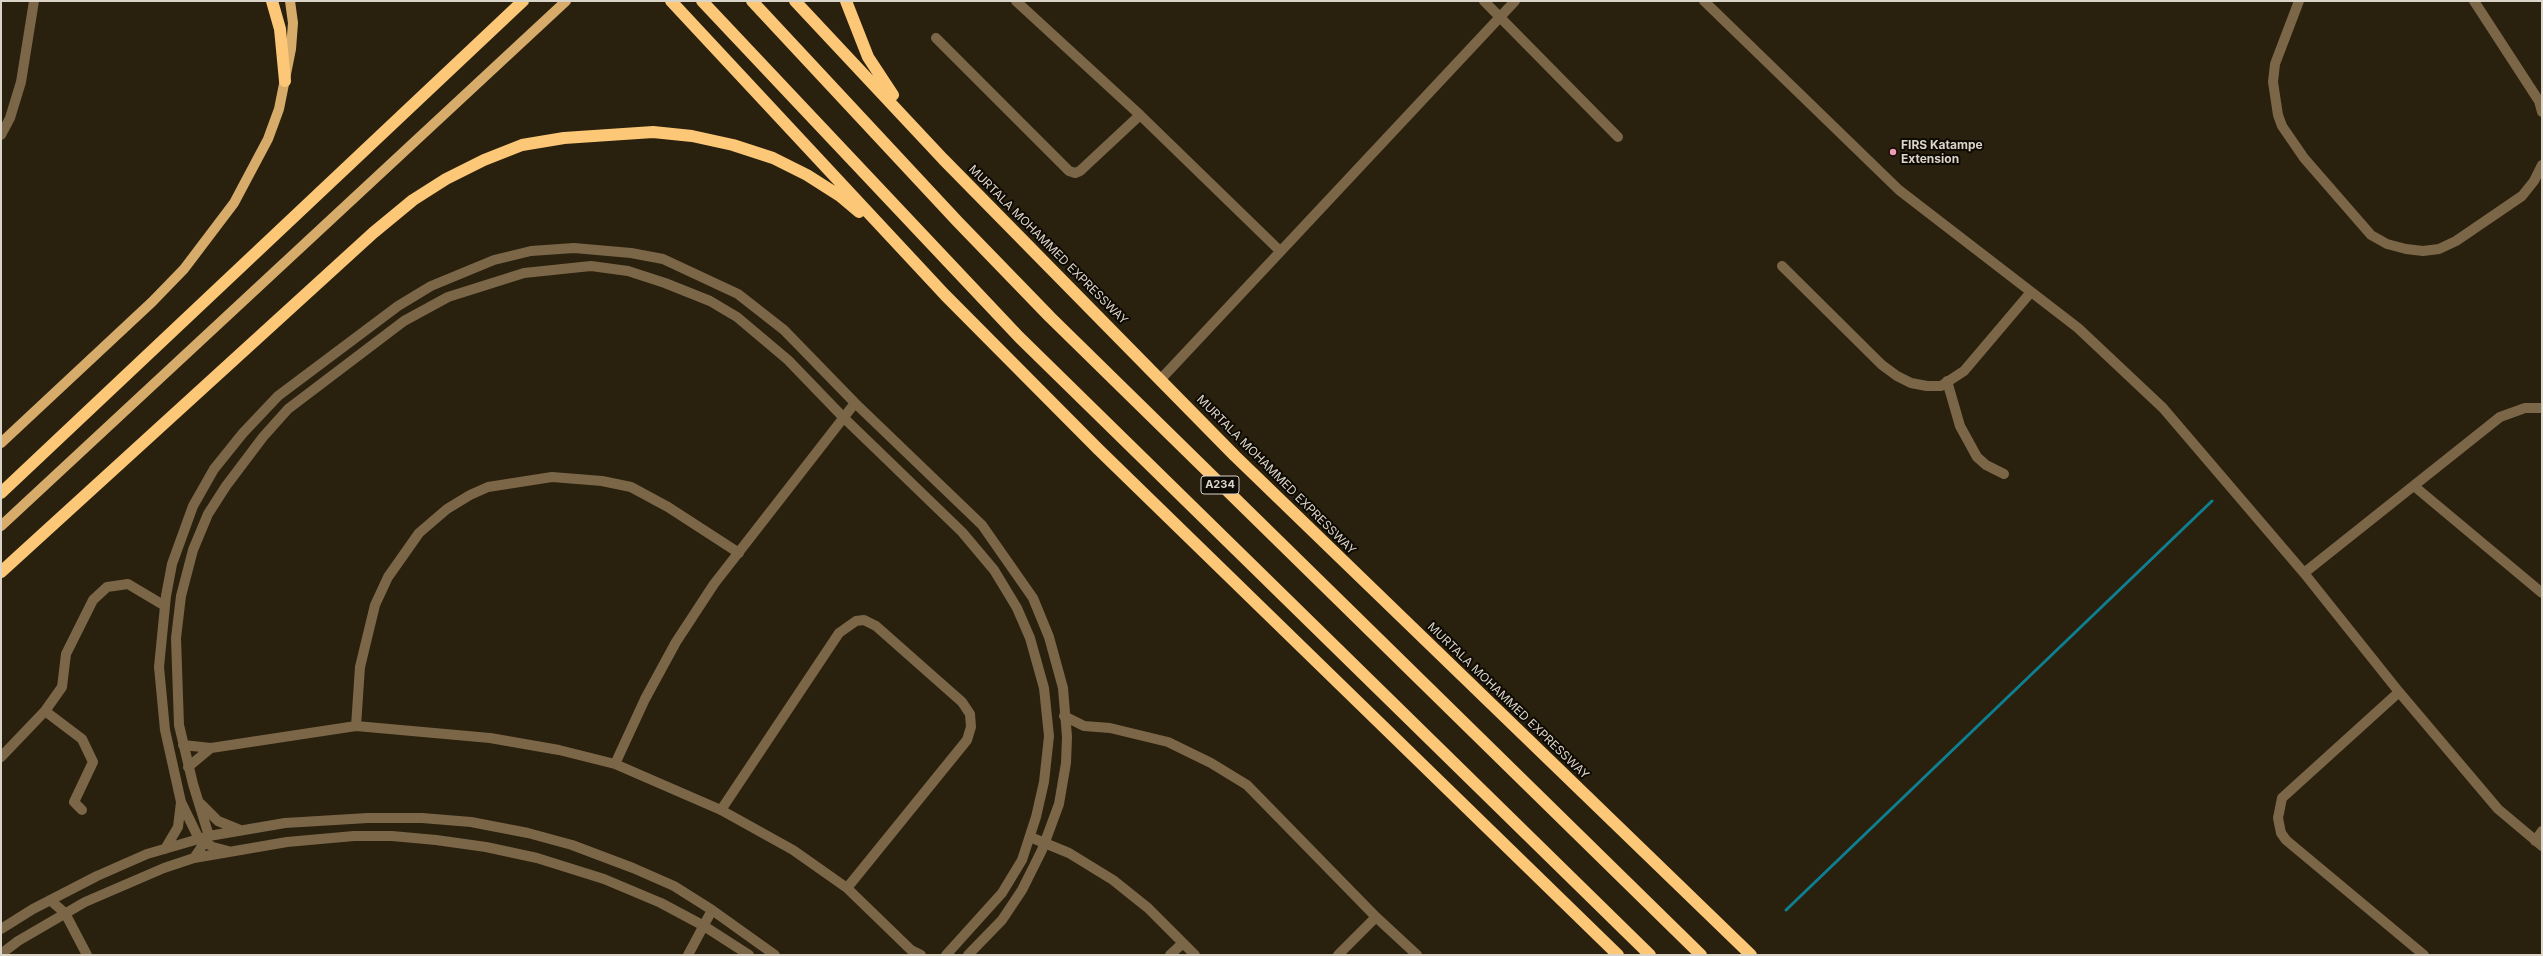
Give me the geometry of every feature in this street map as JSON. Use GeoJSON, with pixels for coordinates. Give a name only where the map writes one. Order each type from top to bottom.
{"type":"FeatureCollection","features":[{"type":"Feature","properties":{"kind":"highway"},"geometry":{"type":"LineString","coordinates":[[272,1],[280,29],[285,81]]}},
{"type":"Feature","properties":{"kind":"highway"},"geometry":{"type":"LineString","coordinates":[[1,493],[523,1]]}},
{"type":"Feature","properties":{"kind":"highway"},"geometry":{"type":"LineString","coordinates":[[671,1],[945,295]]}},
{"type":"Feature","properties":{"kind":"highway","name":"A234"},"geometry":{"type":"LineString","coordinates":[[702,1],[1019,337],[1650,955]]}},
{"type":"Feature","properties":{"kind":"highway","name":"A234"},"geometry":{"type":"LineString","coordinates":[[752,1],[958,222],[1056,322],[1701,955]]}},
{"type":"Feature","properties":{"kind":"highway","name":"MURTALA MOHAMMED EXPRESSWAY"},"geometry":{"type":"LineString","coordinates":[[795,1],[943,159],[1161,379],[1235,456],[1749,952]]}},
{"type":"Feature","properties":{"kind":"highway"},"geometry":{"type":"LineString","coordinates":[[846,1],[868,56],[885,84],[943,159]]}},
{"type":"Feature","properties":{"kind":"highway"},"geometry":{"type":"LineString","coordinates":[[1,572],[402,209],[446,179],[484,160],[522,145],[579,137],[653,132],[692,136],[733,144],[773,158],[807,175],[840,196],[879,230],[1098,449],[1618,955]]}},
{"type":"Feature","properties":{"kind":"main road"},"geometry":{"type":"LineString","coordinates":[[1,443],[152,302],[184,269],[234,203],[268,139],[279,109],[285,81],[293,23],[290,1]]}},
{"type":"Feature","properties":{"kind":"main road"},"geometry":{"type":"LineString","coordinates":[[1,526],[566,1]]}},
{"type":"Feature","properties":{"kind":"street"},"geometry":{"type":"LineString","coordinates":[[1,135],[10,118],[21,82],[34,1]]}},
{"type":"Feature","properties":{"kind":"street"},"geometry":{"type":"LineString","coordinates":[[1016,1],[1140,115],[1279,250]]}},
{"type":"Feature","properties":{"kind":"street"},"geometry":{"type":"LineString","coordinates":[[1484,1],[1618,137]]}},
{"type":"Feature","properties":{"kind":"street"},"geometry":{"type":"LineString","coordinates":[[1161,379],[1279,250],[1515,1]]}},
{"type":"Feature","properties":{"kind":"street"},"geometry":{"type":"LineString","coordinates":[[2299,1],[2275,64],[2273,82],[2278,115],[2282,126],[2304,158],[2371,234],[2387,244],[2406,250],[2424,251],[2439,249],[2456,241],[2522,196],[2534,181],[2542,165]]}},
{"type":"Feature","properties":{"kind":"street"},"geometry":{"type":"LineString","coordinates":[[2474,1],[2539,101],[2542,112]]}},
{"type":"Feature","properties":{"kind":"street"},"geometry":{"type":"LineString","coordinates":[[1707,2],[1899,190],[2084,333],[2163,408],[2304,573],[2399,692],[2498,809],[2538,843],[2542,831]]}},
{"type":"Feature","properties":{"kind":"street"},"geometry":{"type":"LineString","coordinates":[[936,38],[1069,171],[1075,173],[1080,171],[1140,115]]}},
{"type":"Feature","properties":{"kind":"street"},"geometry":{"type":"LineString","coordinates":[[228,851],[204,839],[181,802],[165,730],[159,667],[165,606],[172,564],[193,506],[214,469],[243,432],[278,396],[398,306],[431,286],[494,260],[531,251],[574,248],[663,259],[738,294],[784,330],[855,403],[982,525],[1033,598],[1049,637],[1063,688],[1064,716],[1067,735],[1066,763],[1059,804],[1045,842],[1022,890],[1002,920],[968,955]]}},
{"type":"Feature","properties":{"kind":"street"},"geometry":{"type":"LineString","coordinates":[[194,858],[204,839],[198,800],[188,767],[179,725],[176,638],[181,596],[193,550],[208,514],[258,443],[288,409],[404,321],[448,297],[524,273],[554,268],[591,266],[628,271],[666,283],[710,301],[737,317],[788,360],[843,417],[962,532],[994,570],[1017,608],[1030,638],[1044,688],[1048,736],[1044,782],[1030,837],[1022,860],[1002,893],[946,955]]}},
{"type":"Feature","properties":{"kind":"street"},"geometry":{"type":"LineString","coordinates":[[1782,266],[1877,360],[1897,376],[1911,383],[1927,386],[1940,386],[1964,371],[2031,292]]}},
{"type":"Feature","properties":{"kind":"street"},"geometry":{"type":"LineString","coordinates":[[1947,381],[1960,426],[1969,444],[1986,465],[2004,474]]}},
{"type":"Feature","properties":{"kind":"street"},"geometry":{"type":"LineString","coordinates":[[615,764],[645,698],[676,642],[714,584],[855,403]]}},
{"type":"Feature","properties":{"kind":"street"},"geometry":{"type":"LineString","coordinates":[[2304,573],[2500,417],[2525,408],[2542,408]]}},
{"type":"Feature","properties":{"kind":"street"},"geometry":{"type":"LineString","coordinates":[[356,726],[360,667],[375,605],[388,577],[419,533],[446,509],[470,495],[488,487],[552,477],[602,481],[630,488],[668,507],[739,553]]}},
{"type":"Feature","properties":{"kind":"street"},"geometry":{"type":"LineString","coordinates":[[2414,486],[2542,593]]}},
{"type":"Feature","properties":{"kind":"street"},"geometry":{"type":"LineString","coordinates":[[1,757],[45,711],[62,687],[66,654],[93,600],[107,587],[128,584],[165,606]]}},
{"type":"Feature","properties":{"kind":"street"},"geometry":{"type":"LineString","coordinates":[[722,810],[839,632],[856,621],[864,620],[876,626],[962,702],[970,714],[971,727],[967,740],[847,888]]}},
{"type":"Feature","properties":{"kind":"street"},"geometry":{"type":"LineString","coordinates":[[2399,692],[2282,798],[2278,818],[2281,833],[2286,840],[2424,955]]}},
{"type":"Feature","properties":{"kind":"street"},"geometry":{"type":"LineString","coordinates":[[45,711],[82,739],[93,762],[74,802],[82,810]]}},
{"type":"Feature","properties":{"kind":"street"},"geometry":{"type":"LineString","coordinates":[[1064,716],[1084,726],[1110,728],[1168,742],[1212,763],[1247,785],[1376,917],[1417,955]]}},
{"type":"Feature","properties":{"kind":"street"},"geometry":{"type":"LineString","coordinates":[[183,745],[211,748],[356,726],[490,738],[559,750],[615,764],[722,810],[792,850],[847,888],[912,952],[921,955]]}},
{"type":"Feature","properties":{"kind":"street"},"geometry":{"type":"LineString","coordinates":[[1067,735],[1084,726]]}},
{"type":"Feature","properties":{"kind":"street"},"geometry":{"type":"LineString","coordinates":[[188,767],[211,748]]}},
{"type":"Feature","properties":{"kind":"street"},"geometry":{"type":"LineString","coordinates":[[198,800],[218,821],[242,831]]}},
{"type":"Feature","properties":{"kind":"street"},"geometry":{"type":"LineString","coordinates":[[165,849],[178,827],[181,802]]}},
{"type":"Feature","properties":{"kind":"street"},"geometry":{"type":"LineString","coordinates":[[1,929],[50,900],[132,861],[165,849],[204,839],[285,823],[368,818],[471,822],[528,833],[585,850],[633,868],[674,886],[712,910],[775,955]]}},
{"type":"Feature","properties":{"kind":"street"},"geometry":{"type":"LineString","coordinates":[[1,954],[65,912],[164,868],[194,858],[287,842],[354,836],[392,836],[486,847],[537,858],[604,879],[661,903],[704,926],[749,955]]}},
{"type":"Feature","properties":{"kind":"street"},"geometry":{"type":"LineString","coordinates":[[1030,837],[1069,853],[1113,880],[1148,908],[1195,955]]}},
{"type":"Feature","properties":{"kind":"street"},"geometry":{"type":"LineString","coordinates":[[50,900],[65,912],[87,955]]}},
{"type":"Feature","properties":{"kind":"street"},"geometry":{"type":"LineString","coordinates":[[688,955],[712,910]]}},
{"type":"Feature","properties":{"kind":"street"},"geometry":{"type":"LineString","coordinates":[[1338,955],[1376,917]]}},
{"type":"Feature","properties":{"kind":"street"},"geometry":{"type":"LineString","coordinates":[[1170,955],[1183,943]]}},
{"type":"Feature","properties":{"kind":"waterway"},"geometry":{"type":"LineString","coordinates":[[1786,910],[2212,501]]}},
{"type":"Feature","properties":{"kind":"place","name":"FIRS Katampe Extension"},"geometry":{"type":"Point","coordinates":[1893,152]}}]}
